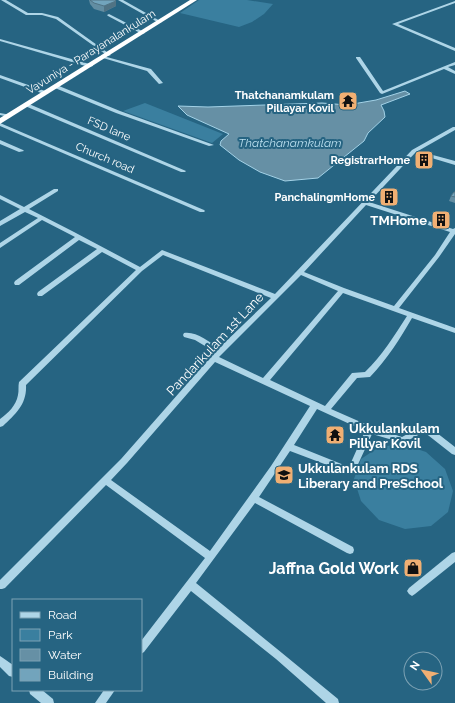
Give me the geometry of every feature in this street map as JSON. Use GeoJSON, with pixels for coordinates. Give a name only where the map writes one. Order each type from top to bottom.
{"type":"FeatureCollection","features":[{"type":"Feature","properties":{"kind":"highway","name":"Vavuniya - Parayanalankulam"},"geometry":{"type":"LineString","coordinates":[[0,123],[8,116],[91,66],[194,0]]}},
{"type":"Feature","properties":{"kind":"street"},"geometry":{"type":"LineString","coordinates":[[3,0],[27,14],[42,14],[57,18],[107,56],[149,70],[162,83]]}},
{"type":"Feature","properties":{"kind":"street"},"geometry":{"type":"LineString","coordinates":[[120,0],[160,22]]}},
{"type":"Feature","properties":{"kind":"street"},"geometry":{"type":"LineString","coordinates":[[455,2],[394,24],[455,50]]}},
{"type":"Feature","properties":{"kind":"street"},"geometry":{"type":"LineString","coordinates":[[109,15],[143,33]]}},
{"type":"Feature","properties":{"kind":"street"},"geometry":{"type":"LineString","coordinates":[[0,40],[91,66]]}},
{"type":"Feature","properties":{"kind":"street"},"geometry":{"type":"LineString","coordinates":[[358,58],[382,93],[455,62]]}},
{"type":"Feature","properties":{"kind":"street"},"geometry":{"type":"LineString","coordinates":[[444,67],[455,73]]}},
{"type":"Feature","properties":{"kind":"street"},"geometry":{"type":"LineString","coordinates":[[0,76],[46,93]]}},
{"type":"Feature","properties":{"kind":"street"},"geometry":{"type":"LineString","coordinates":[[57,87],[118,112],[212,146]]}},
{"type":"Feature","properties":{"kind":"street","name":"FSD lane"},"geometry":{"type":"LineString","coordinates":[[27,105],[183,171]]}},
{"type":"Feature","properties":{"kind":"street"},"geometry":{"type":"LineString","coordinates":[[0,114],[8,116]]}},
{"type":"Feature","properties":{"kind":"street","name":"Church road"},"geometry":{"type":"LineString","coordinates":[[0,123],[202,211]]}},
{"type":"Feature","properties":{"kind":"street","name":"Pandarikulam 1st Lane"},"geometry":{"type":"LineString","coordinates":[[0,584],[2,585],[106,481],[214,358],[276,297],[414,151],[455,128]]}},
{"type":"Feature","properties":{"kind":"street"},"geometry":{"type":"LineString","coordinates":[[0,142],[21,151]]}},
{"type":"Feature","properties":{"kind":"street"},"geometry":{"type":"LineString","coordinates":[[414,151],[455,163]]}},
{"type":"Feature","properties":{"kind":"street"},"geometry":{"type":"LineString","coordinates":[[0,224],[23,208],[56,190]]}},
{"type":"Feature","properties":{"kind":"street"},"geometry":{"type":"LineString","coordinates":[[0,197],[79,236],[140,270]]}},
{"type":"Feature","properties":{"kind":"street"},"geometry":{"type":"LineString","coordinates":[[365,203],[455,231],[438,256],[395,309]]}},
{"type":"Feature","properties":{"kind":"street"},"geometry":{"type":"LineString","coordinates":[[0,246],[42,218]]}},
{"type":"Feature","properties":{"kind":"street"},"geometry":{"type":"LineString","coordinates":[[17,282],[79,236]]}},
{"type":"Feature","properties":{"kind":"street"},"geometry":{"type":"LineString","coordinates":[[40,294],[102,249]]}},
{"type":"Feature","properties":{"kind":"street"},"geometry":{"type":"LineString","coordinates":[[0,424],[18,406],[24,395],[22,384],[140,270],[162,252],[276,297]]}},
{"type":"Feature","properties":{"kind":"street"},"geometry":{"type":"LineString","coordinates":[[299,272],[342,290],[455,331]]}},
{"type":"Feature","properties":{"kind":"street"},"geometry":{"type":"LineString","coordinates":[[264,382],[342,290]]}},
{"type":"Feature","properties":{"kind":"street"},"geometry":{"type":"LineString","coordinates":[[326,410],[355,375],[367,375],[392,345],[412,315]]}},
{"type":"Feature","properties":{"kind":"street"},"geometry":{"type":"LineString","coordinates":[[186,335],[197,338],[220,352]]}},
{"type":"Feature","properties":{"kind":"street"},"geometry":{"type":"LineString","coordinates":[[214,358],[370,430],[403,440],[425,428],[454,448]]}},
{"type":"Feature","properties":{"kind":"street"},"geometry":{"type":"LineString","coordinates":[[142,647],[254,498],[290,447],[315,405]]}},
{"type":"Feature","properties":{"kind":"street"},"geometry":{"type":"LineString","coordinates":[[290,447],[351,471],[370,430]]}},
{"type":"Feature","properties":{"kind":"street"},"geometry":{"type":"LineString","coordinates":[[106,481],[210,557]]}},
{"type":"Feature","properties":{"kind":"street"},"geometry":{"type":"LineString","coordinates":[[254,498],[350,550]]}},
{"type":"Feature","properties":{"kind":"street"},"geometry":{"type":"LineString","coordinates":[[412,591],[455,556]]}},
{"type":"Feature","properties":{"kind":"street"},"geometry":{"type":"LineString","coordinates":[[190,584],[334,703]]}},
{"type":"Feature","properties":{"kind":"street"},"geometry":{"type":"LineString","coordinates":[[0,661],[12,671]]}},
{"type":"Feature","properties":{"kind":"street"},"geometry":{"type":"LineString","coordinates":[[36,691],[49,703]]}},
{"type":"Feature","properties":{"kind":"street"},"geometry":{"type":"LineString","coordinates":[[100,703],[109,691]]}},
{"type":"Feature","properties":{"kind":"green space"},"geometry":{"type":"Polygon","coordinates":[[[199,0],[247,0],[273,4],[264,14],[252,22],[239,27],[180,13],[199,0]]]}},
{"type":"Feature","properties":{"kind":"green space"},"geometry":{"type":"Polygon","coordinates":[[[145,103],[223,134],[212,143],[123,111],[145,103]]]}},
{"type":"Feature","properties":{"kind":"green space"},"geometry":{"type":"Polygon","coordinates":[[[402,444],[426,452],[445,469],[453,491],[448,512],[431,526],[405,529],[379,520],[361,501],[354,479],[361,459],[379,447],[402,444]]]}},
{"type":"Feature","properties":{"kind":"water","name":"Thatchanamkulam"},"geometry":{"type":"Polygon","coordinates":[[[405,91],[410,94],[381,105],[385,117],[368,133],[364,141],[318,178],[285,181],[260,172],[239,160],[220,145],[221,141],[229,134],[187,115],[178,106],[208,107],[322,103],[347,105],[376,100],[405,91]]]}},
{"type":"Feature","properties":{"kind":"building"},"geometry":{"type":"Polygon","coordinates":[[[90,0],[115,0],[116,1],[104,6],[90,0]]]}},
{"type":"Feature","properties":{"kind":"building"},"geometry":{"type":"Polygon","coordinates":[[[455,192],[455,197],[451,196],[455,192]]]}},
{"type":"Feature","properties":{"kind":"building"},"geometry":{"type":"Polygon","coordinates":[[[440,212],[447,214],[444,218],[437,216],[440,212]]]}},
{"type":"Feature","properties":{"kind":"place","name":"Thatchanamkulam Pillayar Kovil"},"geometry":{"type":"Point","coordinates":[348,101]}},
{"type":"Feature","properties":{"kind":"place","name":"RegistrarHome"},"geometry":{"type":"Point","coordinates":[424,160]}},
{"type":"Feature","properties":{"kind":"place","name":"PanchalingmHome"},"geometry":{"type":"Point","coordinates":[389,197]}},
{"type":"Feature","properties":{"kind":"place","name":"TMHome"},"geometry":{"type":"Point","coordinates":[441,220]}},
{"type":"Feature","properties":{"kind":"place","name":"Ukkulankulam Pillyar Kovil"},"geometry":{"type":"Point","coordinates":[335,435]}},
{"type":"Feature","properties":{"kind":"place","name":"Ukkulankulam RDS Liberary and PreSchool"},"geometry":{"type":"Point","coordinates":[284,475]}},
{"type":"Feature","properties":{"kind":"place","name":"Jaffna Gold Work"},"geometry":{"type":"Point","coordinates":[413,568]}}]}
